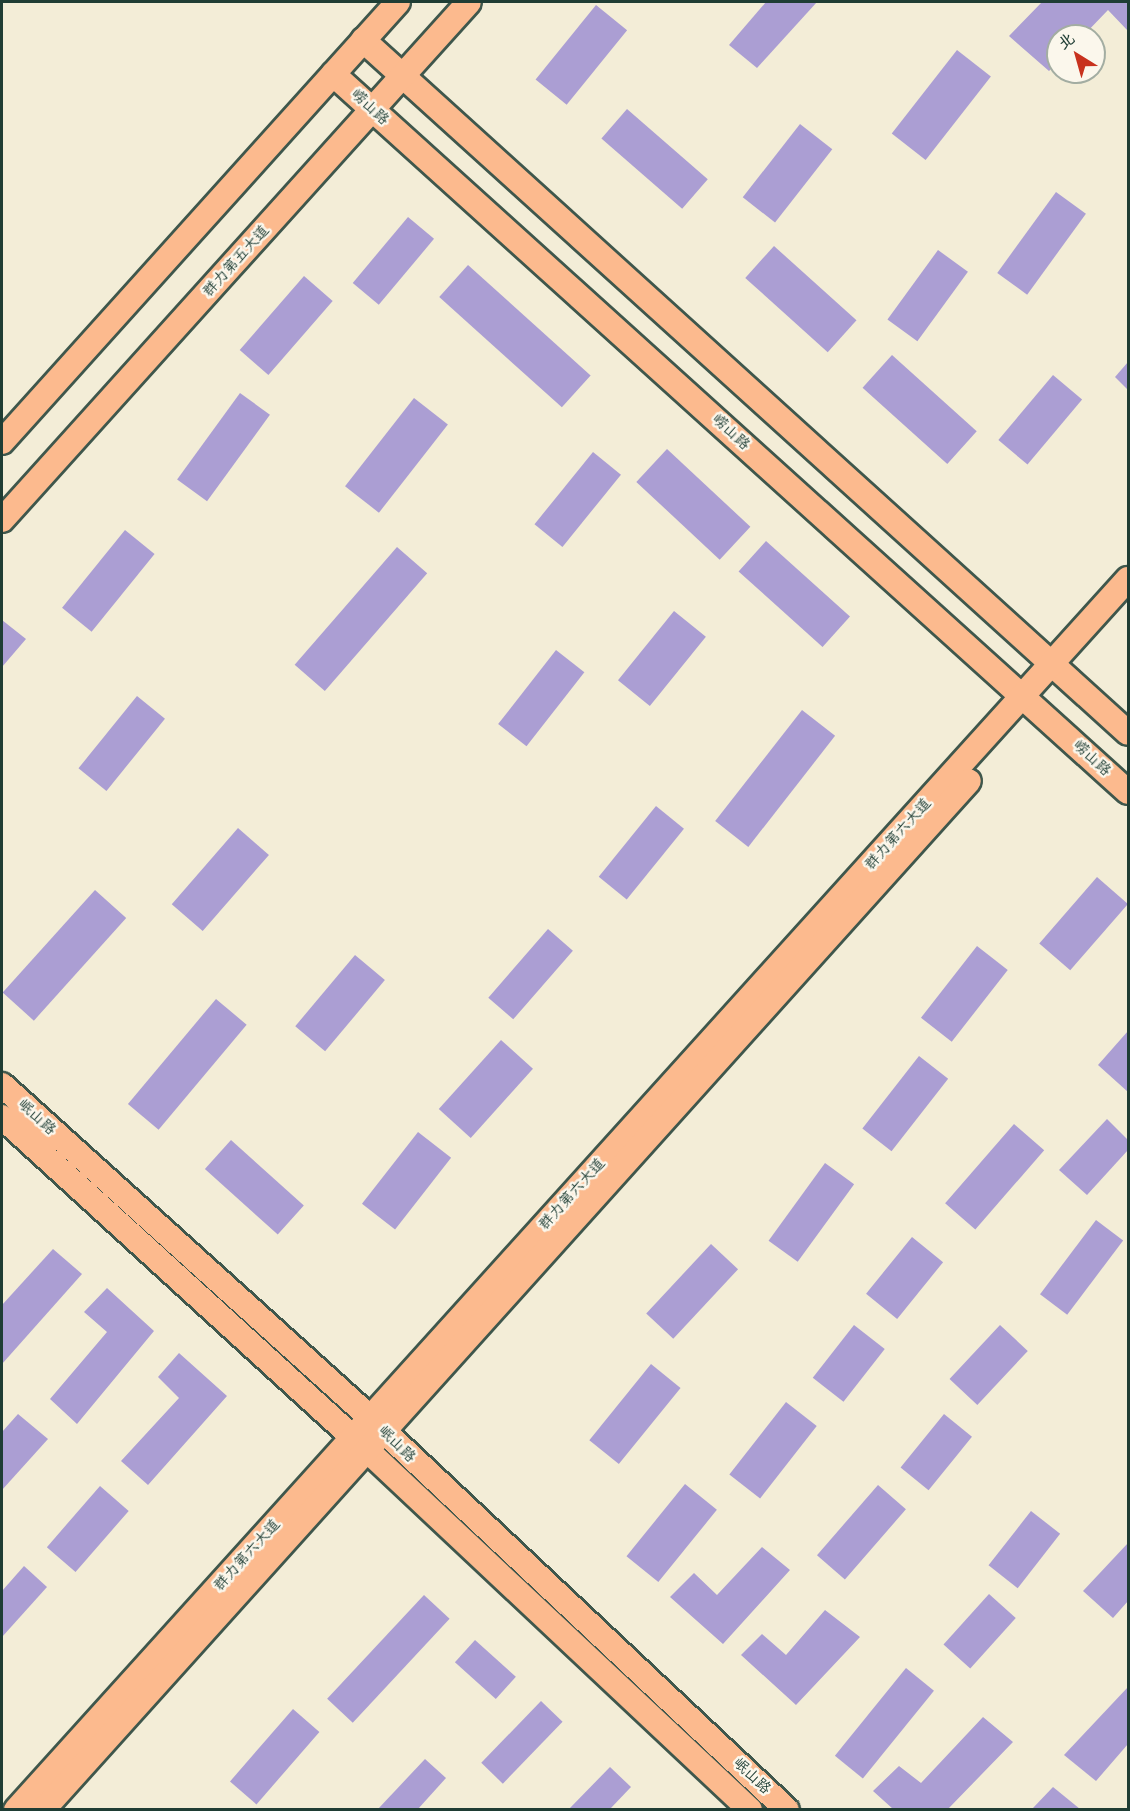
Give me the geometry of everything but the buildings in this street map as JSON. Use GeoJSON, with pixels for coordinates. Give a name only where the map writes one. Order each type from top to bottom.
{"type":"FeatureCollection","features":[{"type":"Feature","properties":{"kind":"main road"},"geometry":{"type":"LineString","coordinates":[[2,442],[398,2]]}},
{"type":"Feature","properties":{"kind":"main road","name":"群力第五大道"},"geometry":{"type":"LineString","coordinates":[[2,520],[469,2]]}},
{"type":"Feature","properties":{"kind":"main road"},"geometry":{"type":"LineString","coordinates":[[363,40],[404,74],[1128,733]]}},
{"type":"Feature","properties":{"kind":"main road","name":"崂山路"},"geometry":{"type":"LineString","coordinates":[[333,74],[1128,792]]}},
{"type":"Feature","properties":{"kind":"main road","name":"群力第六大道"},"geometry":{"type":"LineString","coordinates":[[43,1809],[377,1426],[1058,669],[1128,579]]}},
{"type":"Feature","properties":{"kind":"main road","name":"群力第六大道"},"geometry":{"type":"LineString","coordinates":[[1058,669],[1128,603]]}},
{"type":"Feature","properties":{"kind":"main road","name":"岷山路"},"geometry":{"type":"LineString","coordinates":[[2,1084],[377,1426],[787,1809]]}},
{"type":"Feature","properties":{"kind":"main road","name":"岷山路"},"geometry":{"type":"LineString","coordinates":[[2,1117],[361,1444],[750,1809]]}},
{"type":"Feature","properties":{"kind":"main road","name":"群力第六大道"},"geometry":{"type":"LineString","coordinates":[[16,1809],[361,1444]]}}]}
